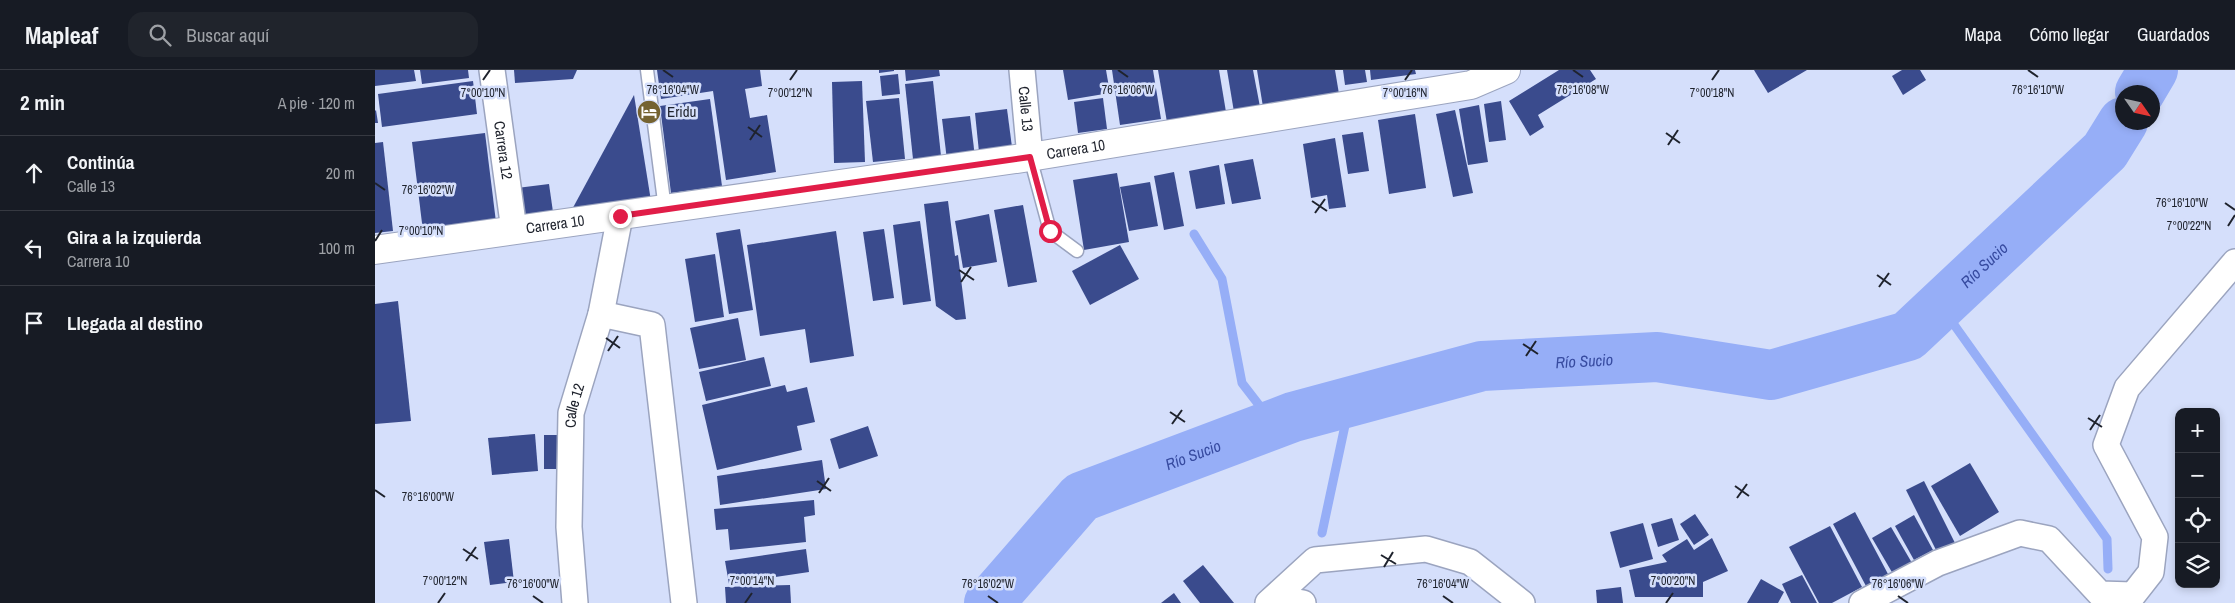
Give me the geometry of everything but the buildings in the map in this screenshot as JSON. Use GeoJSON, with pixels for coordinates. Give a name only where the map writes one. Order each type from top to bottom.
{"type":"FeatureCollection","features":[{"type":"Feature","properties":{"kind":"main road","name":"Carrera 10"},"geometry":{"type":"LineString","coordinates":[[375,250],[1030,157],[1471,84],[1506,70]]}},
{"type":"Feature","properties":{"kind":"street","name":"Carrera 12"},"geometry":{"type":"LineString","coordinates":[[492,70],[514,230]]}},
{"type":"Feature","properties":{"kind":"street","name":"Calle 13"},"geometry":{"type":"LineString","coordinates":[[1022,70],[1030,157]]}},
{"type":"Feature","properties":{"kind":"street","name":"Calle 12"},"geometry":{"type":"LineString","coordinates":[[575,603],[569,527],[571,413],[601,314],[620,216]]}},
{"type":"Feature","properties":{"kind":"street"},"geometry":{"type":"LineString","coordinates":[[1862,603],[1938,563],[2020,533],[2049,539],[2099,594],[2133,595],[2151,572],[2155,538],[2106,446],[2127,388],[2235,262]]}},
{"type":"Feature","properties":{"kind":"street"},"geometry":{"type":"LineString","coordinates":[[601,314],[652,325],[684,603]]}},
{"type":"Feature","properties":{"kind":"street"},"geometry":{"type":"LineString","coordinates":[[1271,600],[1315,560],[1427,549],[1470,562],[1521,603]]}},
{"type":"Feature","properties":{"kind":"street"},"geometry":{"type":"LineString","coordinates":[[1271,600],[1303,603]]}},
{"type":"Feature","properties":{"kind":"lane"},"geometry":{"type":"LineString","coordinates":[[647,70],[665,209]]}},
{"type":"Feature","properties":{"kind":"lane","name":"Calle 13"},"geometry":{"type":"LineString","coordinates":[[1030,157],[1050,231],[1077,251]]}},
{"type":"Feature","properties":{"kind":"waterway","name":"Río Sucio"},"geometry":{"type":"LineString","coordinates":[[2144,85],[2153,70]]}},
{"type":"Feature","properties":{"kind":"waterway","name":"Río Sucio"},"geometry":{"type":"LineString","coordinates":[[989,603],[1081,497],[1293,417],[1482,366],[1657,357],[1771,375],[1908,336],[2105,151],[2118,130]]}},
{"type":"Feature","properties":{"kind":"waterway"},"geometry":{"type":"LineString","coordinates":[[1194,234],[1222,279],[1242,383],[1259,405],[1282,421]]}},
{"type":"Feature","properties":{"kind":"waterway"},"geometry":{"type":"LineString","coordinates":[[1940,305],[2107,539],[2108,569]]}},
{"type":"Feature","properties":{"kind":"waterway"},"geometry":{"type":"LineString","coordinates":[[1322,533],[1350,402]]}},
{"type":"Feature","properties":{"kind":"place","name":"Eridu"},"geometry":{"type":"Point","coordinates":[649,112]}},
{"type":"Feature","properties":{"kind":"route"},"geometry":{"type":"LineString","coordinates":[[620,216],[1030,157],[1050,231]]}}]}
